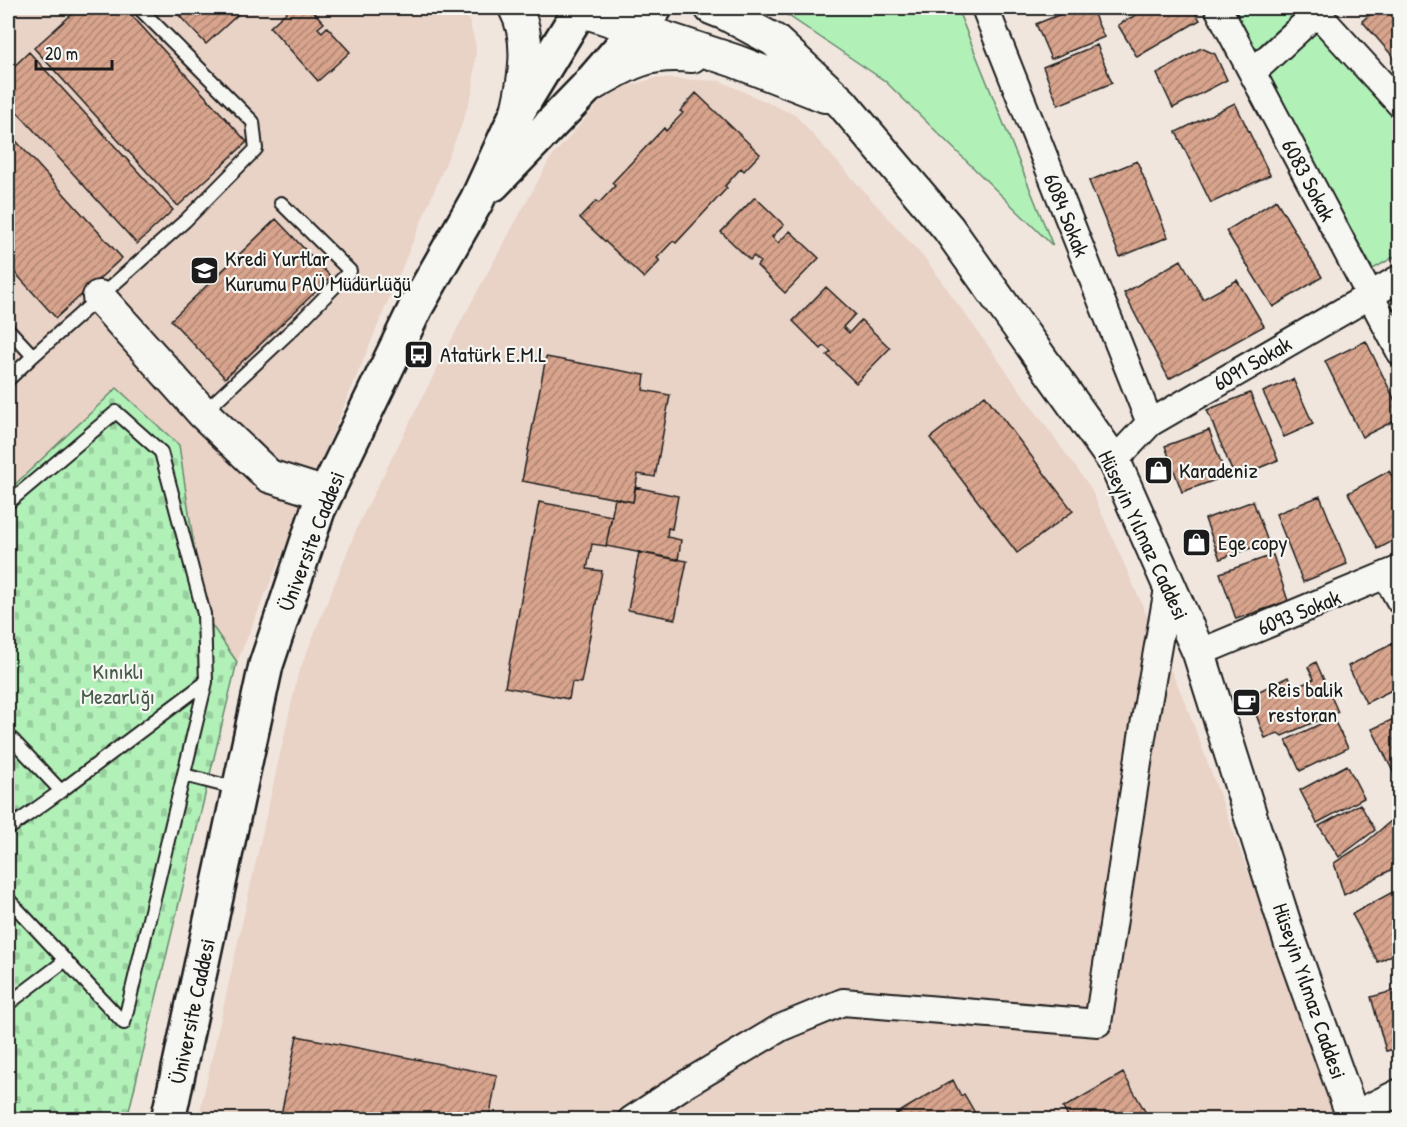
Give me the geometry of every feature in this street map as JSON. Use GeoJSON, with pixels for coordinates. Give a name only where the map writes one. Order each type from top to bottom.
{"type":"FeatureCollection","features":[{"type":"Feature","properties":{"kind":"main road","name":"Üniversite Caddesi"},"geometry":{"type":"LineString","coordinates":[[168,1119],[266,665],[318,510],[417,307],[477,200],[517,113],[578,8]]}},
{"type":"Feature","properties":{"kind":"main road"},"geometry":{"type":"LineString","coordinates":[[477,200],[586,88],[647,18]]}},
{"type":"Feature","properties":{"kind":"street"},"geometry":{"type":"LineString","coordinates":[[515,8],[524,26],[525,44],[524,82],[517,113]]}},
{"type":"Feature","properties":{"kind":"street"},"geometry":{"type":"LineString","coordinates":[[578,8],[647,18],[735,61],[842,103]]}},
{"type":"Feature","properties":{"kind":"street","name":"Hüseyin Yılmaz Caddesi"},"geometry":{"type":"LineString","coordinates":[[711,8],[774,40],[842,103],[948,228],[1114,461],[1199,653],[1292,944],[1354,1117]]}},
{"type":"Feature","properties":{"kind":"street"},"geometry":{"type":"LineString","coordinates":[[744,8],[774,40]]}},
{"type":"Feature","properties":{"kind":"street","name":"6084 Sokak"},"geometry":{"type":"LineString","coordinates":[[987,8],[1150,423]]}},
{"type":"Feature","properties":{"kind":"street","name":"6083 Sokak"},"geometry":{"type":"LineString","coordinates":[[1218,8],[1400,352]]}},
{"type":"Feature","properties":{"kind":"street"},"geometry":{"type":"LineString","coordinates":[[1253,72],[1320,10],[1400,104]]}},
{"type":"Feature","properties":{"kind":"street"},"geometry":{"type":"LineString","coordinates":[[586,88],[630,64],[662,54],[735,61]]}},
{"type":"Feature","properties":{"kind":"street","name":"6091 Sokak"},"geometry":{"type":"LineString","coordinates":[[1114,461],[1150,423],[1400,278]]}},
{"type":"Feature","properties":{"kind":"street"},"geometry":{"type":"LineString","coordinates":[[99,297],[203,413],[269,476],[326,494]]}},
{"type":"Feature","properties":{"kind":"street"},"geometry":{"type":"LineString","coordinates":[[1393,572],[1400,601]]}},
{"type":"Feature","properties":{"kind":"street","name":"6093 Sokak"},"geometry":{"type":"LineString","coordinates":[[1199,653],[1393,572]]}},
{"type":"Feature","properties":{"kind":"street"},"geometry":{"type":"LineString","coordinates":[[631,1119],[780,1028],[843,1002],[1098,1023],[1169,583]]}},
{"type":"Feature","properties":{"kind":"street"},"geometry":{"type":"LineString","coordinates":[[1354,1117],[1400,1092]]}},
{"type":"Feature","properties":{"kind":"lane"},"geometry":{"type":"LineString","coordinates":[[8,380],[185,220],[256,149],[253,122],[139,8]]}},
{"type":"Feature","properties":{"kind":"lane"},"geometry":{"type":"LineString","coordinates":[[203,413],[297,325],[350,271],[281,203]]}},
{"type":"Feature","properties":{"kind":"lane"},"geometry":{"type":"LineString","coordinates":[[8,329],[33,356]]}},
{"type":"Feature","properties":{"kind":"lane"},"geometry":{"type":"LineString","coordinates":[[8,503],[116,412],[161,452],[204,614],[207,682],[124,1023],[8,899]]}},
{"type":"Feature","properties":{"kind":"lane"},"geometry":{"type":"LineString","coordinates":[[8,829],[207,682]]}},
{"type":"Feature","properties":{"kind":"lane"},"geometry":{"type":"LineString","coordinates":[[8,735],[61,791]]}},
{"type":"Feature","properties":{"kind":"lane"},"geometry":{"type":"LineString","coordinates":[[184,775],[239,789]]}},
{"type":"Feature","properties":{"kind":"lane"},"geometry":{"type":"LineString","coordinates":[[8,1004],[66,960]]}},
{"type":"Feature","properties":{"kind":"shaded area","name":"Kredi Yurtlar Kurumu PAÜ Müdürlüğü"},"geometry":{"type":"Polygon","coordinates":[[[8,8],[459,8],[469,20],[476,47],[473,90],[460,129],[237,662],[204,614],[8,504],[8,8]]]}},
{"type":"Feature","properties":{"kind":"shaded area"},"geometry":{"type":"Polygon","coordinates":[[[655,78],[720,81],[795,115],[926,260],[1090,487],[1185,702],[1278,952],[1334,1119],[198,1120],[298,674],[359,523],[459,325],[550,159],[599,103],[623,88],[655,78]]]}},
{"type":"Feature","properties":{"kind":"green space"},"geometry":{"type":"Polygon","coordinates":[[[777,8],[957,8],[1053,246],[885,81],[777,8]]]}},
{"type":"Feature","properties":{"kind":"green space"},"geometry":{"type":"Polygon","coordinates":[[[1230,8],[1301,8],[1254,51],[1230,8]]]}},
{"type":"Feature","properties":{"kind":"green space"},"geometry":{"type":"Polygon","coordinates":[[[1318,30],[1399,122],[1399,254],[1373,269],[1268,77],[1318,30]]]}},
{"type":"Feature","properties":{"kind":"green space","name":"Kınıklı Mezarlığı"},"geometry":{"type":"Polygon","coordinates":[[[117,388],[179,445],[204,614],[237,662],[127,1119],[18,1119],[8,1097],[8,491],[117,388]]]}},
{"type":"Feature","properties":{"kind":"building"},"geometry":{"type":"Polygon","coordinates":[[[79,8],[125,8],[247,142],[178,206],[34,48],[79,8]]]}},
{"type":"Feature","properties":{"kind":"building"},"geometry":{"type":"Polygon","coordinates":[[[172,8],[245,8],[206,44],[172,8]]]}},
{"type":"Feature","properties":{"kind":"building"},"geometry":{"type":"Polygon","coordinates":[[[291,8],[310,8],[324,23],[318,28],[322,32],[327,27],[350,52],[318,81],[270,27],[291,8]]]}},
{"type":"Feature","properties":{"kind":"building"},"geometry":{"type":"Polygon","coordinates":[[[1076,8],[1091,8],[1104,37],[1051,59],[1036,24],[1076,8]]]}},
{"type":"Feature","properties":{"kind":"building"},"geometry":{"type":"Polygon","coordinates":[[[1148,8],[1192,8],[1200,20],[1137,57],[1118,25],[1148,8]]]}},
{"type":"Feature","properties":{"kind":"building"},"geometry":{"type":"Polygon","coordinates":[[[1377,8],[1400,8],[1400,57],[1396,60],[1362,21],[1377,8]]]}},
{"type":"Feature","properties":{"kind":"building"},"geometry":{"type":"Polygon","coordinates":[[[1097,45],[1112,83],[1058,105],[1043,67],[1097,45]]]}},
{"type":"Feature","properties":{"kind":"building"},"geometry":{"type":"Polygon","coordinates":[[[1201,48],[1215,54],[1227,80],[1173,108],[1157,74],[1201,48]]]}},
{"type":"Feature","properties":{"kind":"building"},"geometry":{"type":"Polygon","coordinates":[[[29,52],[173,210],[137,244],[8,102],[8,72],[29,52]]]}},
{"type":"Feature","properties":{"kind":"building"},"geometry":{"type":"Polygon","coordinates":[[[696,93],[760,154],[744,171],[741,168],[725,186],[727,188],[676,243],[673,241],[657,258],[660,261],[644,278],[580,218],[615,186],[612,183],[664,128],[666,131],[683,113],[680,111],[696,93]]]}},
{"type":"Feature","properties":{"kind":"building"},"geometry":{"type":"Polygon","coordinates":[[[1235,103],[1270,175],[1211,203],[1176,132],[1235,103]]]}},
{"type":"Feature","properties":{"kind":"building"},"geometry":{"type":"Polygon","coordinates":[[[8,132],[122,258],[56,318],[8,265],[8,132]]]}},
{"type":"Feature","properties":{"kind":"building"},"geometry":{"type":"Polygon","coordinates":[[[1137,161],[1168,237],[1120,257],[1089,181],[1137,161]]]}},
{"type":"Feature","properties":{"kind":"building"},"geometry":{"type":"Polygon","coordinates":[[[755,197],[784,225],[772,237],[778,243],[790,231],[819,258],[785,293],[757,266],[760,262],[754,256],[750,260],[721,232],[755,197]]]}},
{"type":"Feature","properties":{"kind":"building"},"geometry":{"type":"Polygon","coordinates":[[[1276,200],[1322,277],[1273,307],[1226,231],[1276,200]]]}},
{"type":"Feature","properties":{"kind":"building"},"geometry":{"type":"Polygon","coordinates":[[[276,219],[331,277],[225,378],[171,320],[276,219]]]}},
{"type":"Feature","properties":{"kind":"building"},"geometry":{"type":"Polygon","coordinates":[[[1181,260],[1203,299],[1237,280],[1264,326],[1169,379],[1124,293],[1181,260]]]}},
{"type":"Feature","properties":{"kind":"building"},"geometry":{"type":"Polygon","coordinates":[[[826,287],[855,314],[843,327],[849,333],[861,320],[890,348],[856,383],[827,355],[831,352],[824,346],[821,349],[793,321],[826,287]]]}},
{"type":"Feature","properties":{"kind":"building"},"geometry":{"type":"Polygon","coordinates":[[[1366,341],[1400,411],[1400,418],[1362,437],[1325,361],[1366,341]]]}},
{"type":"Feature","properties":{"kind":"building"},"geometry":{"type":"Polygon","coordinates":[[[546,357],[645,375],[643,390],[670,395],[655,477],[638,474],[633,502],[522,481],[546,357]]]}},
{"type":"Feature","properties":{"kind":"building"},"geometry":{"type":"Polygon","coordinates":[[[1293,379],[1313,424],[1284,437],[1263,392],[1293,379]]]}},
{"type":"Feature","properties":{"kind":"building"},"geometry":{"type":"Polygon","coordinates":[[[1250,393],[1278,460],[1235,478],[1207,410],[1250,393]]]}},
{"type":"Feature","properties":{"kind":"building"},"geometry":{"type":"Polygon","coordinates":[[[985,395],[1073,511],[1017,553],[930,438],[985,395]]]}},
{"type":"Feature","properties":{"kind":"building"},"geometry":{"type":"Polygon","coordinates":[[[1209,430],[1226,476],[1182,492],[1165,446],[1209,430]]]}},
{"type":"Feature","properties":{"kind":"building"},"geometry":{"type":"Polygon","coordinates":[[[1389,471],[1400,490],[1400,537],[1378,549],[1348,493],[1389,471]]]}},
{"type":"Feature","properties":{"kind":"building"},"geometry":{"type":"Polygon","coordinates":[[[635,487],[678,496],[672,529],[668,528],[667,537],[681,540],[678,560],[606,546],[615,498],[633,502],[635,487]]]}},
{"type":"Feature","properties":{"kind":"building"},"geometry":{"type":"Polygon","coordinates":[[[1320,496],[1347,564],[1303,582],[1276,514],[1320,496]]]}},
{"type":"Feature","properties":{"kind":"building"},"geometry":{"type":"Polygon","coordinates":[[[1253,501],[1268,542],[1220,559],[1205,519],[1253,501]]]}},
{"type":"Feature","properties":{"kind":"building"},"geometry":{"type":"Polygon","coordinates":[[[539,502],[612,516],[606,546],[592,544],[587,569],[602,571],[581,683],[572,682],[569,699],[505,687],[539,502]]]}},
{"type":"Feature","properties":{"kind":"building"},"geometry":{"type":"Polygon","coordinates":[[[639,552],[687,561],[675,619],[628,610],[639,552]]]}},
{"type":"Feature","properties":{"kind":"building"},"geometry":{"type":"Polygon","coordinates":[[[1273,555],[1288,601],[1236,619],[1220,573],[1273,555]]]}},
{"type":"Feature","properties":{"kind":"building"},"geometry":{"type":"Polygon","coordinates":[[[1400,640],[1400,686],[1366,703],[1348,666],[1400,640]]]}},
{"type":"Feature","properties":{"kind":"building"},"geometry":{"type":"Polygon","coordinates":[[[1316,662],[1338,712],[1282,736],[1278,733],[1265,738],[1249,696],[1288,677],[1293,689],[1314,679],[1308,667],[1316,662]]]}},
{"type":"Feature","properties":{"kind":"building"},"geometry":{"type":"Polygon","coordinates":[[[1400,716],[1400,786],[1372,729],[1400,716]]]}},
{"type":"Feature","properties":{"kind":"building"},"geometry":{"type":"Polygon","coordinates":[[[1333,718],[1348,748],[1300,771],[1286,740],[1333,718]]]}},
{"type":"Feature","properties":{"kind":"building"},"geometry":{"type":"Polygon","coordinates":[[[1347,765],[1364,798],[1317,823],[1300,790],[1347,765]]]}},
{"type":"Feature","properties":{"kind":"building"},"geometry":{"type":"Polygon","coordinates":[[[1360,804],[1375,830],[1339,857],[1319,826],[1360,804]]]}},
{"type":"Feature","properties":{"kind":"building"},"geometry":{"type":"Polygon","coordinates":[[[1392,820],[1400,836],[1400,865],[1344,895],[1334,863],[1364,844],[1392,820]]]}},
{"type":"Feature","properties":{"kind":"building"},"geometry":{"type":"Polygon","coordinates":[[[1400,888],[1400,951],[1378,962],[1352,914],[1400,888]]]}},
{"type":"Feature","properties":{"kind":"building"},"geometry":{"type":"Polygon","coordinates":[[[1400,989],[1400,1048],[1386,1051],[1371,997],[1400,989]]]}},
{"type":"Feature","properties":{"kind":"building"},"geometry":{"type":"Polygon","coordinates":[[[297,1036],[497,1075],[489,1120],[280,1120],[297,1036]]]}},
{"type":"Feature","properties":{"kind":"building"},"geometry":{"type":"Polygon","coordinates":[[[1123,1073],[1150,1120],[1070,1120],[1063,1108],[1123,1073]]]}},
{"type":"Feature","properties":{"kind":"building"},"geometry":{"type":"Polygon","coordinates":[[[953,1080],[961,1096],[964,1094],[979,1120],[899,1120],[896,1114],[953,1080]]]}},
{"type":"Feature","properties":{"kind":"building"},"geometry":{"type":"Polygon","coordinates":[[[8,1097],[18,1120],[8,1120],[8,1097]]]}},
{"type":"Feature","properties":{"kind":"place","name":"Kredi Yurtlar Kurumu PAÜ Müdürlüğü"},"geometry":{"type":"Point","coordinates":[204,271]}},
{"type":"Feature","properties":{"kind":"place","name":"Atatürk E.M.L"},"geometry":{"type":"Point","coordinates":[419,354]}},
{"type":"Feature","properties":{"kind":"place","name":"Karadeniz"},"geometry":{"type":"Point","coordinates":[1158,470]}},
{"type":"Feature","properties":{"kind":"place","name":"Ege copy"},"geometry":{"type":"Point","coordinates":[1197,542]}},
{"type":"Feature","properties":{"kind":"place","name":"Reis balik restoran"},"geometry":{"type":"Point","coordinates":[1247,702]}}]}
